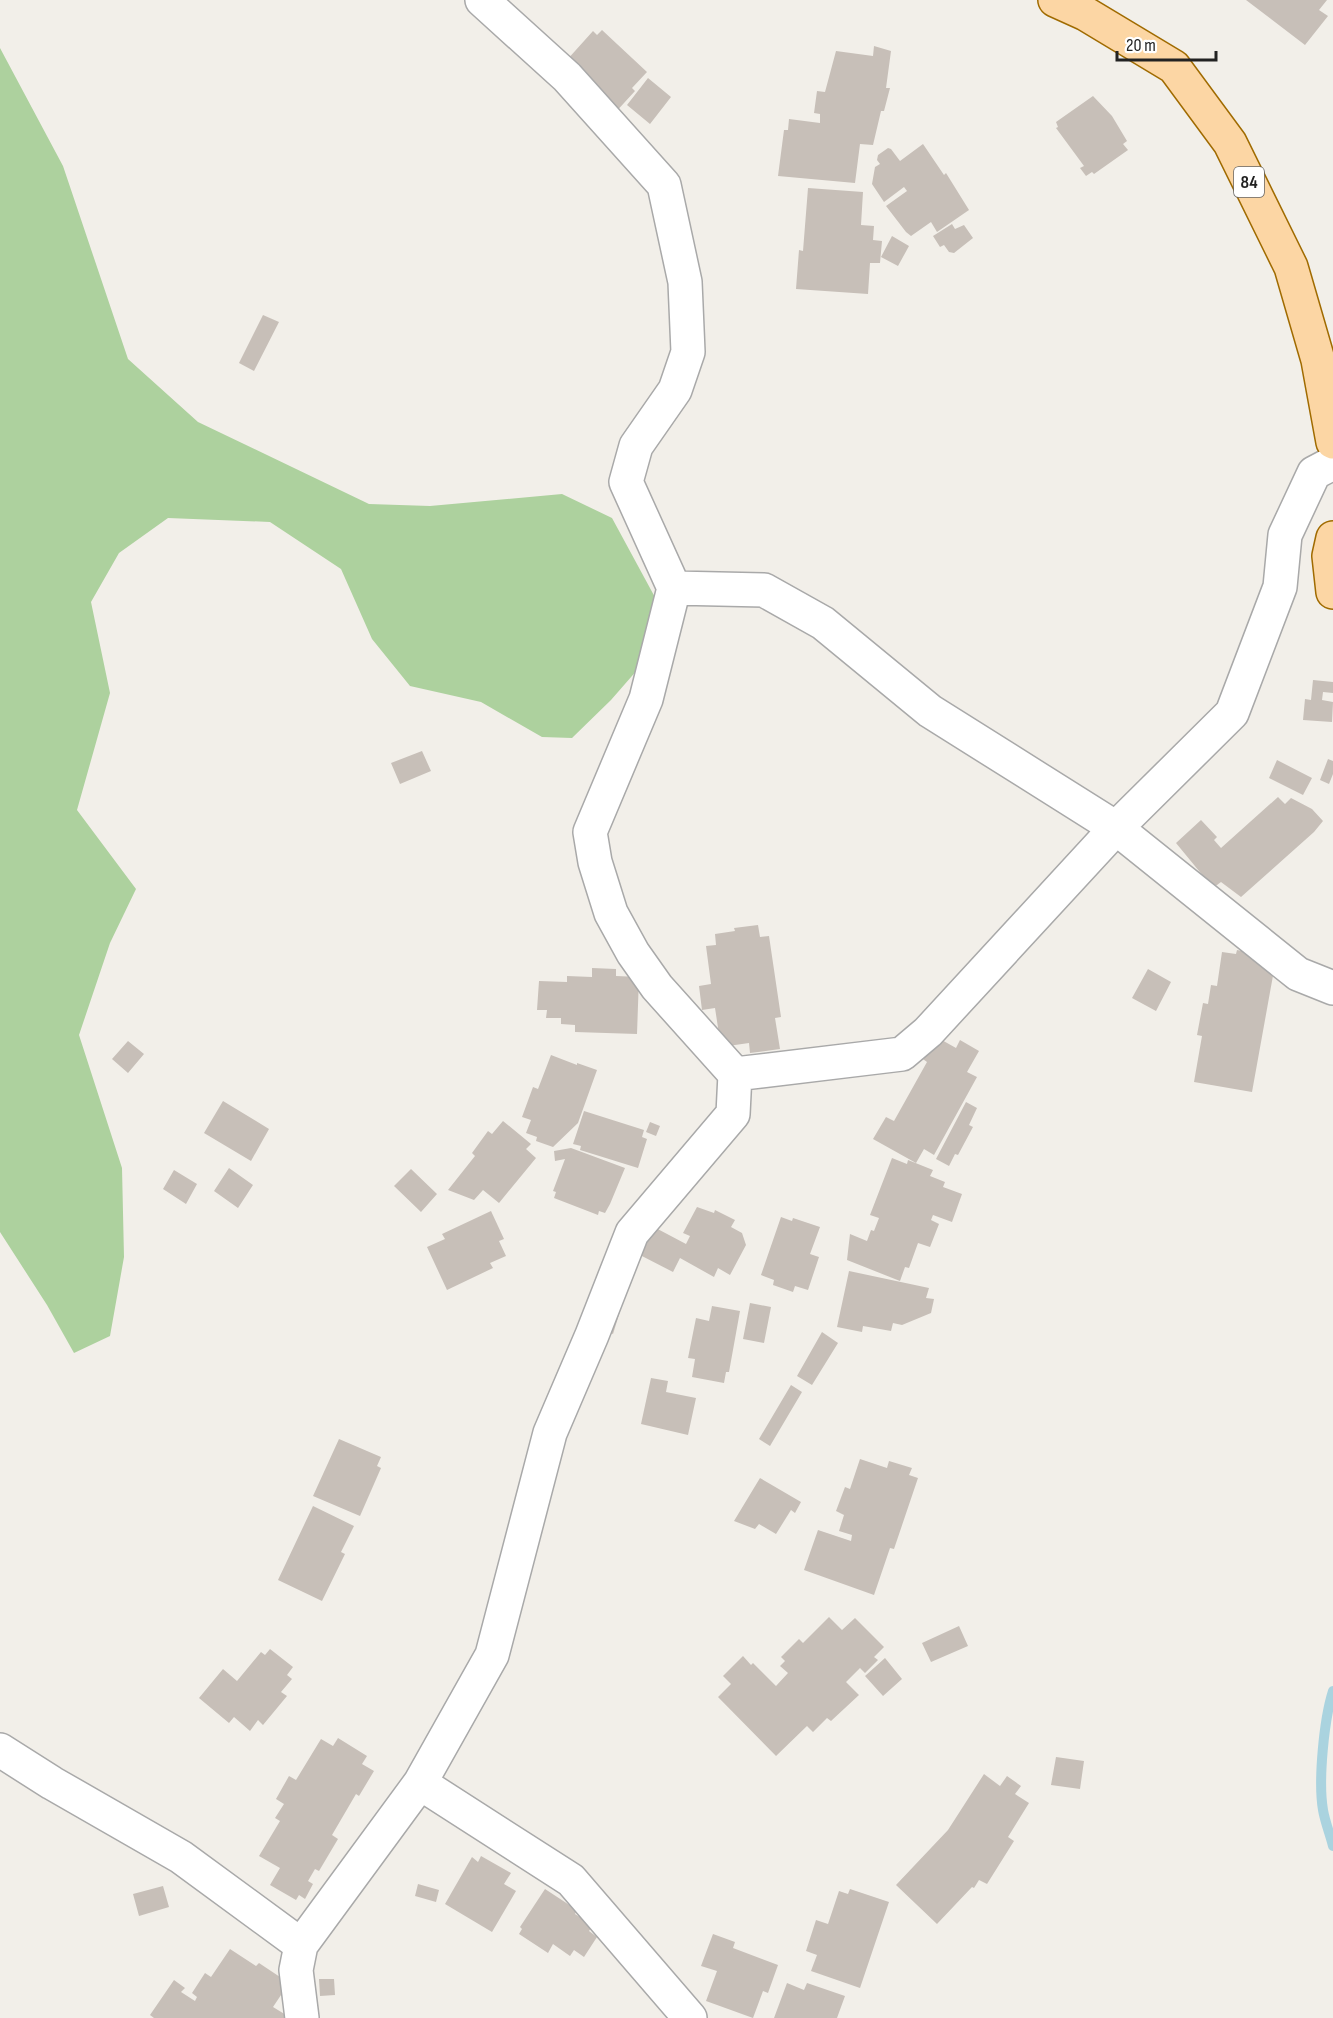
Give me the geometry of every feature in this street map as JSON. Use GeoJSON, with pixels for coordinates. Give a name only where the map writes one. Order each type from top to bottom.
{"type":"FeatureCollection","features":[{"type":"Feature","properties":{"kind":"main road","name":"84"},"geometry":{"type":"LineString","coordinates":[[1056,0],[1086,14],[1174,66],[1230,143],[1291,267],[1318,360],[1333,442]]}},
{"type":"Feature","properties":{"kind":"main road"},"geometry":{"type":"LineString","coordinates":[[1333,538],[1329,556],[1333,592]]}},
{"type":"Feature","properties":{"kind":"street"},"geometry":{"type":"LineString","coordinates":[[302,2018],[296,1970],[301,1945],[420,1783],[492,1655],[550,1433],[632,1233],[733,1114],[735,1074],[657,987],[633,953],[611,913],[590,832],[646,699],[674,588],[626,482],[636,446],[675,390],[688,352],[685,282],[664,185],[567,77],[482,0]]}},
{"type":"Feature","properties":{"kind":"street"},"geometry":{"type":"LineString","coordinates":[[735,1074],[902,1054],[928,1032],[1116,828],[1232,713],[1280,587],[1285,535],[1314,473],[1333,464]]}},
{"type":"Feature","properties":{"kind":"street"},"geometry":{"type":"LineString","coordinates":[[674,588],[764,590],[823,623],[930,711],[1116,828],[1298,974],[1333,988]]}},
{"type":"Feature","properties":{"kind":"street"},"geometry":{"type":"LineString","coordinates":[[0,1750],[52,1783],[181,1857],[301,1945]]}},
{"type":"Feature","properties":{"kind":"street"},"geometry":{"type":"LineString","coordinates":[[420,1783],[571,1880],[690,2018]]}},
{"type":"Feature","properties":{"kind":"green space"},"geometry":{"type":"Polygon","coordinates":[[[0,48],[63,166],[128,359],[198,422],[369,504],[430,506],[562,494],[612,518],[657,601],[652,653],[611,700],[572,738],[542,737],[481,702],[410,686],[372,639],[341,569],[270,522],[168,518],[119,553],[91,602],[110,693],[77,810],[136,889],[110,943],[79,1035],[122,1168],[124,1257],[110,1336],[74,1353],[47,1305],[0,1232],[0,48]]]}},
{"type":"Feature","properties":{"kind":"building"},"geometry":{"type":"Polygon","coordinates":[[[1246,0],[1327,0],[1319,10],[1328,16],[1305,45],[1246,0]]]}},
{"type":"Feature","properties":{"kind":"building"},"geometry":{"type":"Polygon","coordinates":[[[602,30],[647,72],[632,88],[635,91],[613,115],[566,61],[593,31],[597,35],[602,30]]]}},
{"type":"Feature","properties":{"kind":"building"},"geometry":{"type":"Polygon","coordinates":[[[874,46],[891,51],[886,88],[890,88],[884,111],[881,111],[873,145],[860,144],[855,183],[778,176],[784,130],[788,130],[789,119],[820,123],[820,114],[814,113],[817,91],[825,92],[836,51],[873,56],[874,46]]]}},
{"type":"Feature","properties":{"kind":"building"},"geometry":{"type":"Polygon","coordinates":[[[648,78],[671,97],[650,124],[627,105],[648,78]]]}},
{"type":"Feature","properties":{"kind":"building"},"geometry":{"type":"Polygon","coordinates":[[[1093,96],[1112,116],[1127,141],[1123,144],[1128,150],[1094,174],[1092,172],[1086,176],[1080,168],[1084,166],[1056,128],[1058,127],[1056,122],[1093,96]]]}},
{"type":"Feature","properties":{"kind":"building"},"geometry":{"type":"Polygon","coordinates":[[[923,144],[944,175],[946,173],[969,210],[937,232],[931,222],[911,236],[886,206],[907,191],[904,187],[884,202],[872,184],[875,167],[880,164],[877,160],[878,155],[888,148],[900,161],[923,144]]]}},
{"type":"Feature","properties":{"kind":"building"},"geometry":{"type":"Polygon","coordinates":[[[808,188],[863,192],[861,225],[874,226],[873,240],[882,241],[880,263],[870,263],[868,294],[796,289],[799,250],[803,251],[808,188]]]}},
{"type":"Feature","properties":{"kind":"building"},"geometry":{"type":"Polygon","coordinates":[[[952,224],[955,229],[964,225],[973,238],[954,253],[949,252],[944,245],[940,247],[933,236],[952,224]]]}},
{"type":"Feature","properties":{"kind":"building"},"geometry":{"type":"Polygon","coordinates":[[[892,236],[909,246],[898,266],[881,257],[892,236]]]}},
{"type":"Feature","properties":{"kind":"building"},"geometry":{"type":"Polygon","coordinates":[[[263,315],[279,322],[254,371],[239,363],[263,315]]]}},
{"type":"Feature","properties":{"kind":"building"},"geometry":{"type":"Polygon","coordinates":[[[1313,680],[1333,682],[1333,693],[1323,692],[1322,700],[1333,702],[1332,722],[1303,720],[1305,699],[1311,700],[1313,680]]]}},
{"type":"Feature","properties":{"kind":"building"},"geometry":{"type":"Polygon","coordinates":[[[422,751],[431,771],[400,784],[391,763],[422,751]]]}},
{"type":"Feature","properties":{"kind":"building"},"geometry":{"type":"Polygon","coordinates":[[[1328,759],[1333,761],[1333,774],[1329,784],[1320,780],[1328,759]]]}},
{"type":"Feature","properties":{"kind":"building"},"geometry":{"type":"Polygon","coordinates":[[[1277,760],[1312,778],[1303,795],[1269,778],[1277,760]]]}},
{"type":"Feature","properties":{"kind":"building"},"geometry":{"type":"Polygon","coordinates":[[[1278,797],[1285,804],[1291,798],[1312,809],[1323,821],[1314,832],[1241,897],[1221,882],[1213,888],[1176,843],[1201,820],[1217,837],[1214,840],[1221,848],[1278,797]]]}},
{"type":"Feature","properties":{"kind":"building"},"geometry":{"type":"Polygon","coordinates":[[[758,925],[760,937],[769,936],[781,1017],[775,1018],[780,1049],[750,1053],[749,1043],[721,1047],[715,1008],[702,1010],[699,986],[711,984],[706,946],[716,945],[715,934],[735,931],[734,928],[758,925]]]}},
{"type":"Feature","properties":{"kind":"building"},"geometry":{"type":"Polygon","coordinates":[[[1237,950],[1257,954],[1274,970],[1252,1092],[1194,1082],[1202,1036],[1197,1035],[1203,1003],[1208,1004],[1211,985],[1217,986],[1222,952],[1236,954],[1237,950]]]}},
{"type":"Feature","properties":{"kind":"building"},"geometry":{"type":"Polygon","coordinates":[[[592,968],[616,969],[616,976],[639,977],[637,1034],[575,1032],[575,1025],[561,1024],[561,1018],[546,1018],[547,1010],[537,1010],[539,981],[567,982],[567,976],[592,977],[592,968]]]}},
{"type":"Feature","properties":{"kind":"building"},"geometry":{"type":"Polygon","coordinates":[[[1148,969],[1171,982],[1156,1011],[1132,998],[1148,969]]]}},
{"type":"Feature","properties":{"kind":"building"},"geometry":{"type":"Polygon","coordinates":[[[940,1039],[956,1048],[960,1040],[979,1051],[967,1072],[977,1077],[934,1155],[924,1149],[916,1163],[873,1139],[886,1117],[894,1121],[927,1062],[916,1054],[940,1039]]]}},
{"type":"Feature","properties":{"kind":"building"},"geometry":{"type":"Polygon","coordinates":[[[128,1041],[144,1054],[128,1073],[112,1059],[128,1041]]]}},
{"type":"Feature","properties":{"kind":"building"},"geometry":{"type":"Polygon","coordinates":[[[551,1055],[597,1070],[578,1123],[553,1147],[536,1141],[537,1137],[526,1133],[531,1120],[522,1117],[533,1087],[538,1089],[551,1055]]]}},
{"type":"Feature","properties":{"kind":"building"},"geometry":{"type":"Polygon","coordinates":[[[223,1101],[269,1129],[251,1161],[204,1133],[223,1101]]]}},
{"type":"Feature","properties":{"kind":"building"},"geometry":{"type":"Polygon","coordinates":[[[966,1102],[977,1108],[969,1125],[973,1127],[958,1155],[955,1154],[949,1166],[936,1159],[966,1102]]]}},
{"type":"Feature","properties":{"kind":"building"},"geometry":{"type":"Polygon","coordinates":[[[584,1111],[644,1130],[642,1137],[647,1139],[638,1168],[580,1150],[581,1146],[573,1144],[584,1111]]]}},
{"type":"Feature","properties":{"kind":"building"},"geometry":{"type":"Polygon","coordinates":[[[503,1121],[531,1144],[526,1149],[536,1158],[499,1203],[483,1190],[474,1200],[448,1190],[475,1156],[472,1153],[488,1131],[492,1134],[503,1121]]]}},
{"type":"Feature","properties":{"kind":"building"},"geometry":{"type":"Polygon","coordinates":[[[650,1122],[660,1126],[656,1136],[646,1132],[650,1122]]]}},
{"type":"Feature","properties":{"kind":"building"},"geometry":{"type":"Polygon","coordinates":[[[571,1148],[625,1168],[605,1213],[599,1211],[598,1215],[554,1198],[556,1192],[553,1191],[565,1159],[555,1161],[554,1151],[571,1148]]]}},
{"type":"Feature","properties":{"kind":"building"},"geometry":{"type":"Polygon","coordinates":[[[892,1158],[907,1164],[908,1160],[933,1170],[930,1176],[945,1182],[943,1187],[962,1194],[952,1222],[933,1215],[931,1220],[939,1224],[930,1247],[918,1243],[909,1268],[905,1267],[900,1281],[847,1260],[850,1234],[867,1241],[871,1230],[874,1231],[879,1218],[870,1215],[892,1158]]]}},
{"type":"Feature","properties":{"kind":"building"},"geometry":{"type":"Polygon","coordinates":[[[229,1168],[253,1185],[238,1208],[214,1191],[229,1168]]]}},
{"type":"Feature","properties":{"kind":"building"},"geometry":{"type":"Polygon","coordinates":[[[411,1169],[437,1194],[421,1212],[394,1186],[411,1169]]]}},
{"type":"Feature","properties":{"kind":"building"},"geometry":{"type":"Polygon","coordinates":[[[174,1170],[197,1184],[186,1204],[163,1189],[174,1170]]]}},
{"type":"Feature","properties":{"kind":"building"},"geometry":{"type":"Polygon","coordinates":[[[697,1207],[714,1213],[715,1210],[735,1220],[731,1227],[742,1233],[746,1245],[730,1275],[718,1268],[714,1277],[680,1258],[673,1272],[638,1254],[652,1226],[686,1244],[690,1236],[683,1233],[697,1207]]]}},
{"type":"Feature","properties":{"kind":"building"},"geometry":{"type":"Polygon","coordinates":[[[491,1211],[504,1239],[499,1241],[506,1256],[490,1263],[493,1268],[447,1290],[427,1247],[445,1239],[442,1234],[491,1211]]]}},
{"type":"Feature","properties":{"kind":"building"},"geometry":{"type":"Polygon","coordinates":[[[781,1217],[792,1221],[793,1218],[820,1227],[810,1254],[819,1257],[808,1290],[795,1286],[793,1292],[773,1285],[774,1280],[761,1275],[781,1217]]]}},
{"type":"Feature","properties":{"kind":"building"},"geometry":{"type":"Polygon","coordinates":[[[849,1271],[929,1288],[926,1298],[934,1299],[931,1313],[902,1325],[893,1323],[891,1331],[863,1326],[862,1332],[837,1327],[849,1271]]]}},
{"type":"Feature","properties":{"kind":"building"},"geometry":{"type":"Polygon","coordinates":[[[750,1303],[771,1307],[764,1343],[743,1339],[750,1303]]]}},
{"type":"Feature","properties":{"kind":"building"},"geometry":{"type":"Polygon","coordinates":[[[610,1305],[621,1308],[613,1334],[602,1330],[610,1305]]]}},
{"type":"Feature","properties":{"kind":"building"},"geometry":{"type":"Polygon","coordinates":[[[712,1306],[740,1311],[729,1372],[726,1372],[724,1383],[692,1377],[695,1359],[688,1358],[696,1318],[709,1321],[712,1306]]]}},
{"type":"Feature","properties":{"kind":"building"},"geometry":{"type":"Polygon","coordinates":[[[822,1332],[838,1343],[812,1385],[797,1376],[822,1332]]]}},
{"type":"Feature","properties":{"kind":"building"},"geometry":{"type":"Polygon","coordinates":[[[651,1378],[668,1381],[666,1392],[696,1398],[688,1435],[641,1424],[651,1378]]]}},
{"type":"Feature","properties":{"kind":"building"},"geometry":{"type":"Polygon","coordinates":[[[791,1385],[802,1392],[770,1446],[759,1439],[791,1385]]]}},
{"type":"Feature","properties":{"kind":"building"},"geometry":{"type":"Polygon","coordinates":[[[339,1439],[381,1457],[377,1466],[381,1468],[360,1516],[313,1496],[339,1439]]]}},
{"type":"Feature","properties":{"kind":"building"},"geometry":{"type":"Polygon","coordinates":[[[860,1459],[887,1468],[889,1461],[912,1468],[909,1475],[918,1478],[894,1549],[890,1548],[874,1595],[804,1570],[818,1530],[851,1541],[852,1535],[839,1531],[844,1515],[836,1511],[845,1487],[850,1489],[860,1459]]]}},
{"type":"Feature","properties":{"kind":"building"},"geometry":{"type":"Polygon","coordinates":[[[760,1478],[801,1502],[795,1513],[791,1510],[776,1534],[759,1524],[755,1529],[734,1521],[760,1478]]]}},
{"type":"Feature","properties":{"kind":"building"},"geometry":{"type":"Polygon","coordinates":[[[313,1506],[354,1526],[341,1552],[345,1554],[322,1601],[278,1580],[313,1506]]]}},
{"type":"Feature","properties":{"kind":"building"},"geometry":{"type":"Polygon","coordinates":[[[829,1617],[842,1630],[855,1618],[884,1647],[874,1657],[878,1660],[865,1673],[860,1668],[846,1682],[859,1695],[831,1721],[827,1718],[813,1732],[807,1726],[776,1756],[718,1697],[731,1684],[723,1676],[743,1656],[776,1686],[788,1673],[780,1666],[785,1661],[781,1657],[799,1639],[803,1643],[829,1617]]]}},
{"type":"Feature","properties":{"kind":"building"},"geometry":{"type":"Polygon","coordinates":[[[959,1626],[968,1646],[931,1662],[922,1643],[959,1626]]]}},
{"type":"Feature","properties":{"kind":"building"},"geometry":{"type":"Polygon","coordinates":[[[270,1649],[293,1667],[287,1675],[292,1679],[281,1692],[287,1696],[263,1725],[258,1720],[250,1731],[234,1717],[229,1723],[199,1698],[223,1669],[237,1681],[261,1652],[265,1655],[270,1649]]]}},
{"type":"Feature","properties":{"kind":"building"},"geometry":{"type":"Polygon","coordinates":[[[885,1658],[902,1679],[883,1696],[865,1676],[885,1658]]]}},
{"type":"Feature","properties":{"kind":"building"},"geometry":{"type":"Polygon","coordinates":[[[338,1738],[367,1756],[362,1764],[374,1771],[359,1796],[356,1794],[332,1835],[338,1839],[319,1871],[315,1869],[308,1881],[313,1884],[305,1899],[299,1895],[296,1900],[270,1885],[280,1868],[259,1856],[280,1821],[275,1818],[284,1804],[276,1799],[289,1776],[296,1780],[321,1739],[333,1746],[338,1738]]]}},
{"type":"Feature","properties":{"kind":"building"},"geometry":{"type":"Polygon","coordinates":[[[1056,1757],[1084,1761],[1080,1789],[1051,1785],[1056,1757]]]}},
{"type":"Feature","properties":{"kind":"building"},"geometry":{"type":"Polygon","coordinates":[[[984,1774],[1000,1786],[1007,1776],[1021,1786],[1015,1794],[1029,1803],[1008,1837],[1014,1841],[987,1884],[979,1880],[974,1888],[972,1887],[937,1924],[896,1885],[948,1830],[984,1774]]]}},
{"type":"Feature","properties":{"kind":"building"},"geometry":{"type":"Polygon","coordinates":[[[481,1856],[511,1873],[504,1884],[516,1891],[492,1932],[445,1904],[472,1857],[478,1862],[481,1856]]]}},
{"type":"Feature","properties":{"kind":"building"},"geometry":{"type":"Polygon","coordinates":[[[418,1884],[439,1890],[436,1902],[415,1896],[418,1884]]]}},
{"type":"Feature","properties":{"kind":"building"},"geometry":{"type":"Polygon","coordinates":[[[163,1886],[169,1907],[139,1916],[133,1894],[163,1886]]]}},
{"type":"Feature","properties":{"kind":"building"},"geometry":{"type":"Polygon","coordinates":[[[545,1889],[577,1910],[575,1914],[593,1925],[589,1931],[597,1937],[584,1957],[574,1950],[570,1956],[553,1944],[548,1953],[519,1934],[522,1929],[520,1927],[545,1889]]]}},
{"type":"Feature","properties":{"kind":"building"},"geometry":{"type":"Polygon","coordinates":[[[850,1889],[889,1902],[860,1988],[811,1971],[817,1955],[806,1951],[816,1920],[828,1924],[839,1891],[848,1894],[850,1889]]]}},
{"type":"Feature","properties":{"kind":"building"},"geometry":{"type":"Polygon","coordinates":[[[713,1934],[735,1942],[733,1948],[778,1965],[768,1993],[763,1991],[753,2018],[706,2001],[717,1971],[701,1966],[713,1934]]]}},
{"type":"Feature","properties":{"kind":"building"},"geometry":{"type":"Polygon","coordinates":[[[230,1949],[256,1966],[259,1963],[289,1983],[273,2007],[291,2018],[154,2018],[150,2015],[174,1980],[185,1988],[181,1992],[195,2001],[197,1997],[192,1993],[205,1973],[211,1977],[230,1949]]]}},
{"type":"Feature","properties":{"kind":"building"},"geometry":{"type":"Polygon","coordinates":[[[319,1979],[334,1979],[335,1995],[320,1996],[319,1979]]]}},
{"type":"Feature","properties":{"kind":"building"},"geometry":{"type":"Polygon","coordinates":[[[787,1983],[804,1990],[807,1983],[845,1996],[837,2018],[774,2018],[787,1983]]]}},
{"type":"Feature","properties":{"kind":"waterway"},"geometry":{"type":"LineString","coordinates":[[1333,1691],[1325,1733],[1321,1783],[1323,1810],[1333,1846]]}}]}
